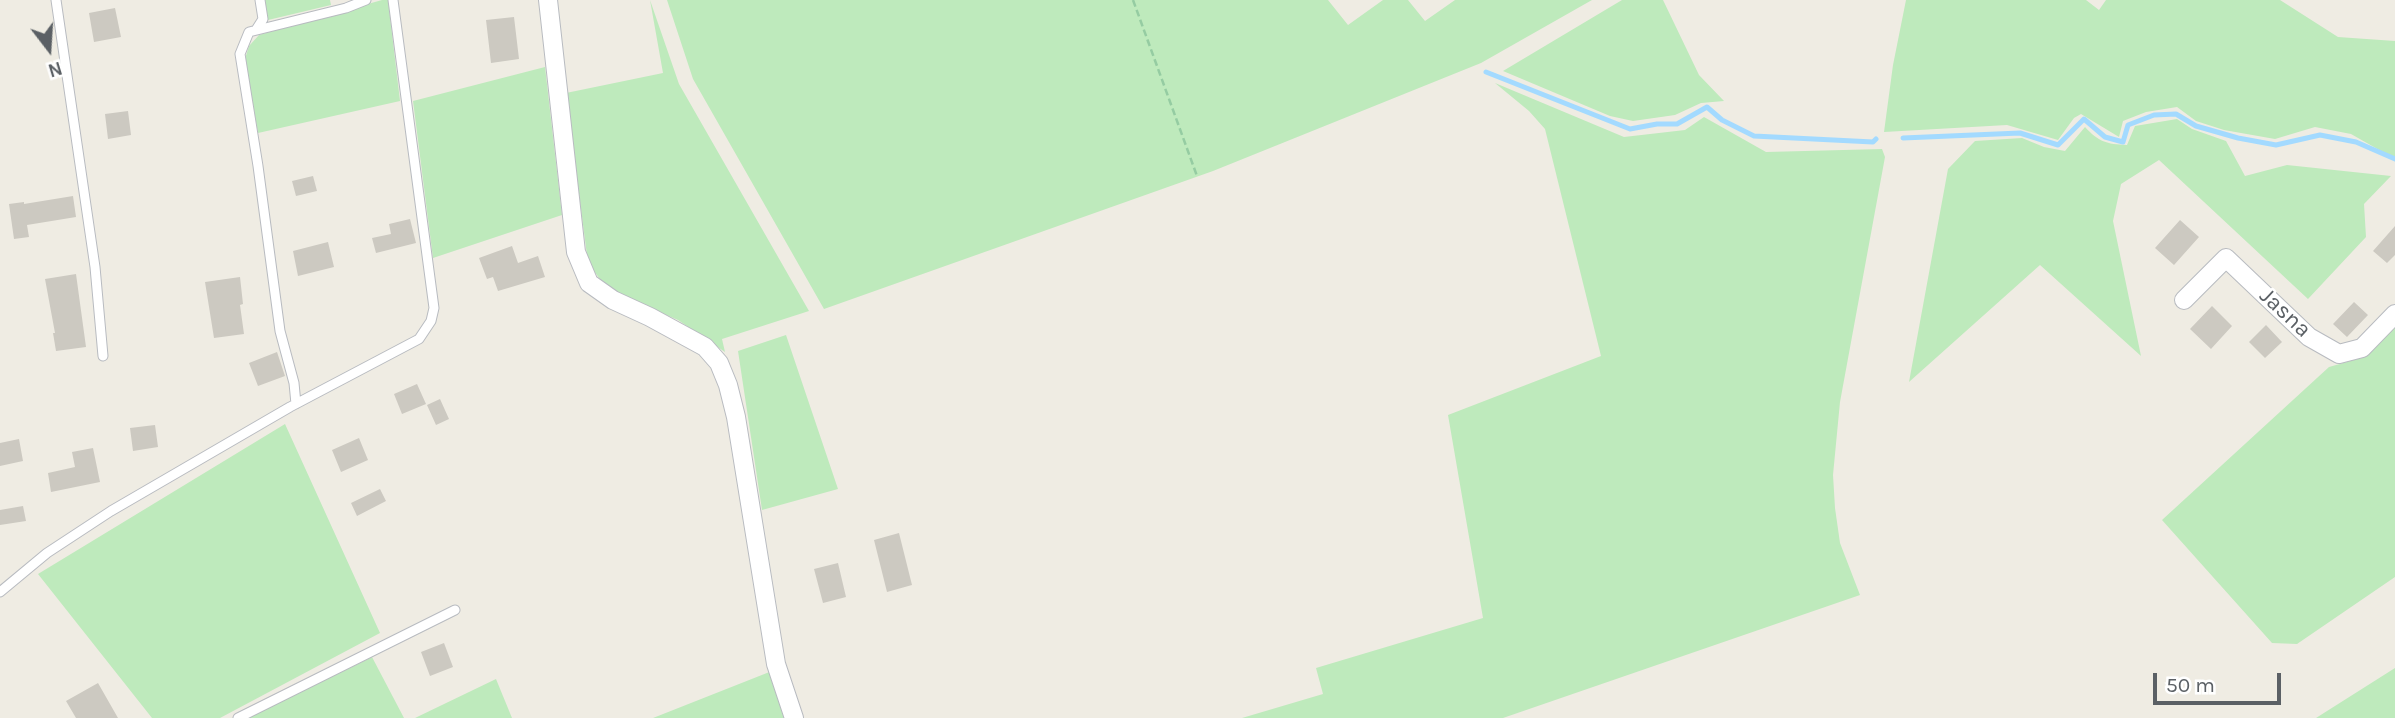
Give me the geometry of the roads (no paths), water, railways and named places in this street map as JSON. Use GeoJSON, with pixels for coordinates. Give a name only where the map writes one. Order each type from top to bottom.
{"type":"FeatureCollection","features":[{"type":"Feature","properties":{"kind":"street"},"geometry":{"type":"LineString","coordinates":[[548,0],[576,252],[589,283],[613,300],[705,347],[719,363],[736,417],[776,664],[794,718]]}},
{"type":"Feature","properties":{"kind":"street","name":"Jasna"},"geometry":{"type":"LineString","coordinates":[[2185,300],[2226,258],[2309,337],[2339,354],[2362,348],[2395,314]]}},
{"type":"Feature","properties":{"kind":"lane"},"geometry":{"type":"LineString","coordinates":[[56,0],[95,267],[103,356]]}},
{"type":"Feature","properties":{"kind":"lane"},"geometry":{"type":"LineString","coordinates":[[256,30],[263,19],[260,0]]}},
{"type":"Feature","properties":{"kind":"lane"},"geometry":{"type":"LineString","coordinates":[[296,404],[294,383],[280,331],[240,54],[249,32],[346,8],[366,0]]}},
{"type":"Feature","properties":{"kind":"lane"},"geometry":{"type":"LineString","coordinates":[[0,592],[47,553],[111,511],[296,404],[409,346],[419,339],[431,321],[434,308],[393,0]]}},
{"type":"Feature","properties":{"kind":"lane"},"geometry":{"type":"LineString","coordinates":[[238,718],[455,610]]}},
{"type":"Feature","properties":{"kind":"waterway"},"geometry":{"type":"LineString","coordinates":[[1486,72],[1630,129],[1657,124],[1677,124],[1707,107],[1722,120],[1754,136],[1873,142],[1876,139]]}},
{"type":"Feature","properties":{"kind":"waterway"},"geometry":{"type":"LineString","coordinates":[[1903,138],[2020,133],[2058,145],[2084,119],[2105,137],[2123,142],[2128,125],[2154,115],[2176,114],[2196,126],[2238,138],[2276,145],[2320,135],[2356,142],[2395,159]]}}]}
